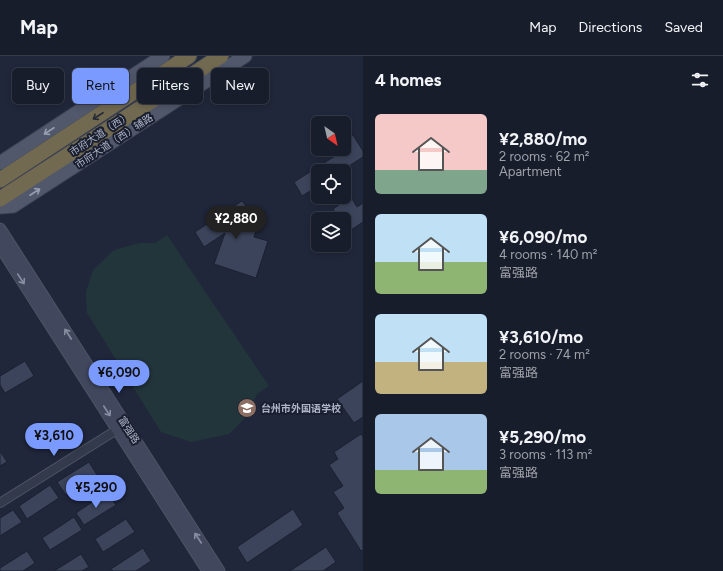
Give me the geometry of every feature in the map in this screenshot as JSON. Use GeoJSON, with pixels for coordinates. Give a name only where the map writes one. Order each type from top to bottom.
{"type":"FeatureCollection","features":[{"type":"Feature","properties":{"kind":"highway","name":"市府大道（西）"},"geometry":{"type":"LineString","coordinates":[[0,180],[189,56]]}},
{"type":"Feature","properties":{"kind":"highway","name":"市府大道（西）"},"geometry":{"type":"LineString","coordinates":[[0,199],[221,56]]}},
{"type":"Feature","properties":{"kind":"main road"},"geometry":{"type":"LineString","coordinates":[[0,164],[163,56]]}},
{"type":"Feature","properties":{"kind":"main road","name":"市府大道（西）辅路"},"geometry":{"type":"LineString","coordinates":[[0,207],[13,206],[245,56]]}},
{"type":"Feature","properties":{"kind":"main road","name":"富强路"},"geometry":{"type":"LineString","coordinates":[[0,229],[219,571]]}},
{"type":"Feature","properties":{"kind":"main road","name":"富强路"},"geometry":{"type":"LineString","coordinates":[[0,246],[208,571]]}},
{"type":"Feature","properties":{"kind":"street"},"geometry":{"type":"LineString","coordinates":[[0,503],[118,429]]}},
{"type":"Feature","properties":{"kind":"shaded area"},"geometry":{"type":"Polygon","coordinates":[[[167,235],[269,386],[257,394],[248,415],[229,434],[191,442],[161,432],[87,313],[86,292],[93,270],[114,250],[139,243],[155,243],[167,235]]]}},
{"type":"Feature","properties":{"kind":"building"},"geometry":{"type":"Polygon","coordinates":[[[353,135],[363,151],[363,157],[351,165],[322,164],[335,156],[351,156],[351,136],[353,135]]]}},
{"type":"Feature","properties":{"kind":"building"},"geometry":{"type":"Polygon","coordinates":[[[311,171],[311,190],[302,196],[294,182],[311,171]]]}},
{"type":"Feature","properties":{"kind":"building"},"geometry":{"type":"Polygon","coordinates":[[[351,197],[357,207],[363,203],[363,222],[351,230],[351,212],[335,212],[333,209],[340,204],[351,204],[351,197]]]}},
{"type":"Feature","properties":{"kind":"building"},"geometry":{"type":"Polygon","coordinates":[[[242,201],[249,210],[261,214],[254,237],[268,241],[256,278],[214,264],[225,233],[204,247],[195,232],[242,201]]]}},
{"type":"Feature","properties":{"kind":"building"},"geometry":{"type":"Polygon","coordinates":[[[25,361],[34,376],[5,393],[0,385],[0,376],[25,361]]]}},
{"type":"Feature","properties":{"kind":"building"},"geometry":{"type":"Polygon","coordinates":[[[363,381],[363,417],[354,423],[337,399],[363,381]]]}},
{"type":"Feature","properties":{"kind":"building"},"geometry":{"type":"Polygon","coordinates":[[[361,434],[363,437],[363,550],[361,551],[337,513],[344,508],[333,492],[343,486],[329,465],[338,459],[334,452],[361,434]]]}},
{"type":"Feature","properties":{"kind":"building"},"geometry":{"type":"Polygon","coordinates":[[[0,451],[7,462],[0,466],[0,451]]]}},
{"type":"Feature","properties":{"kind":"building"},"geometry":{"type":"Polygon","coordinates":[[[89,462],[97,475],[66,495],[57,482],[89,462]]]}},
{"type":"Feature","properties":{"kind":"building"},"geometry":{"type":"Polygon","coordinates":[[[50,485],[59,498],[27,519],[19,506],[50,485]]]}},
{"type":"Feature","properties":{"kind":"building"},"geometry":{"type":"Polygon","coordinates":[[[107,492],[116,505],[84,525],[76,513],[107,492]]]}},
{"type":"Feature","properties":{"kind":"building"},"geometry":{"type":"Polygon","coordinates":[[[293,509],[303,525],[247,563],[237,547],[293,509]]]}},
{"type":"Feature","properties":{"kind":"building"},"geometry":{"type":"Polygon","coordinates":[[[13,510],[22,522],[0,536],[0,518],[13,510]]]}},
{"type":"Feature","properties":{"kind":"building"},"geometry":{"type":"Polygon","coordinates":[[[74,517],[82,530],[50,550],[42,538],[74,517]]]}},
{"type":"Feature","properties":{"kind":"building"},"geometry":{"type":"Polygon","coordinates":[[[126,519],[135,532],[103,552],[95,539],[126,519]]]}},
{"type":"Feature","properties":{"kind":"building"},"geometry":{"type":"Polygon","coordinates":[[[326,547],[336,562],[323,571],[290,571],[326,547]]]}},
{"type":"Feature","properties":{"kind":"building"},"geometry":{"type":"Polygon","coordinates":[[[143,548],[151,561],[136,571],[113,571],[111,569],[143,548]]]}},
{"type":"Feature","properties":{"kind":"building"},"geometry":{"type":"Polygon","coordinates":[[[27,551],[35,563],[23,571],[0,571],[0,568],[27,551]]]}},
{"type":"Feature","properties":{"kind":"building"},"geometry":{"type":"Polygon","coordinates":[[[81,554],[89,567],[82,571],[54,571],[81,554]]]}},
{"type":"Feature","properties":{"kind":"place","name":"台州市外国语学校"},"geometry":{"type":"Point","coordinates":[247,408]}}]}
